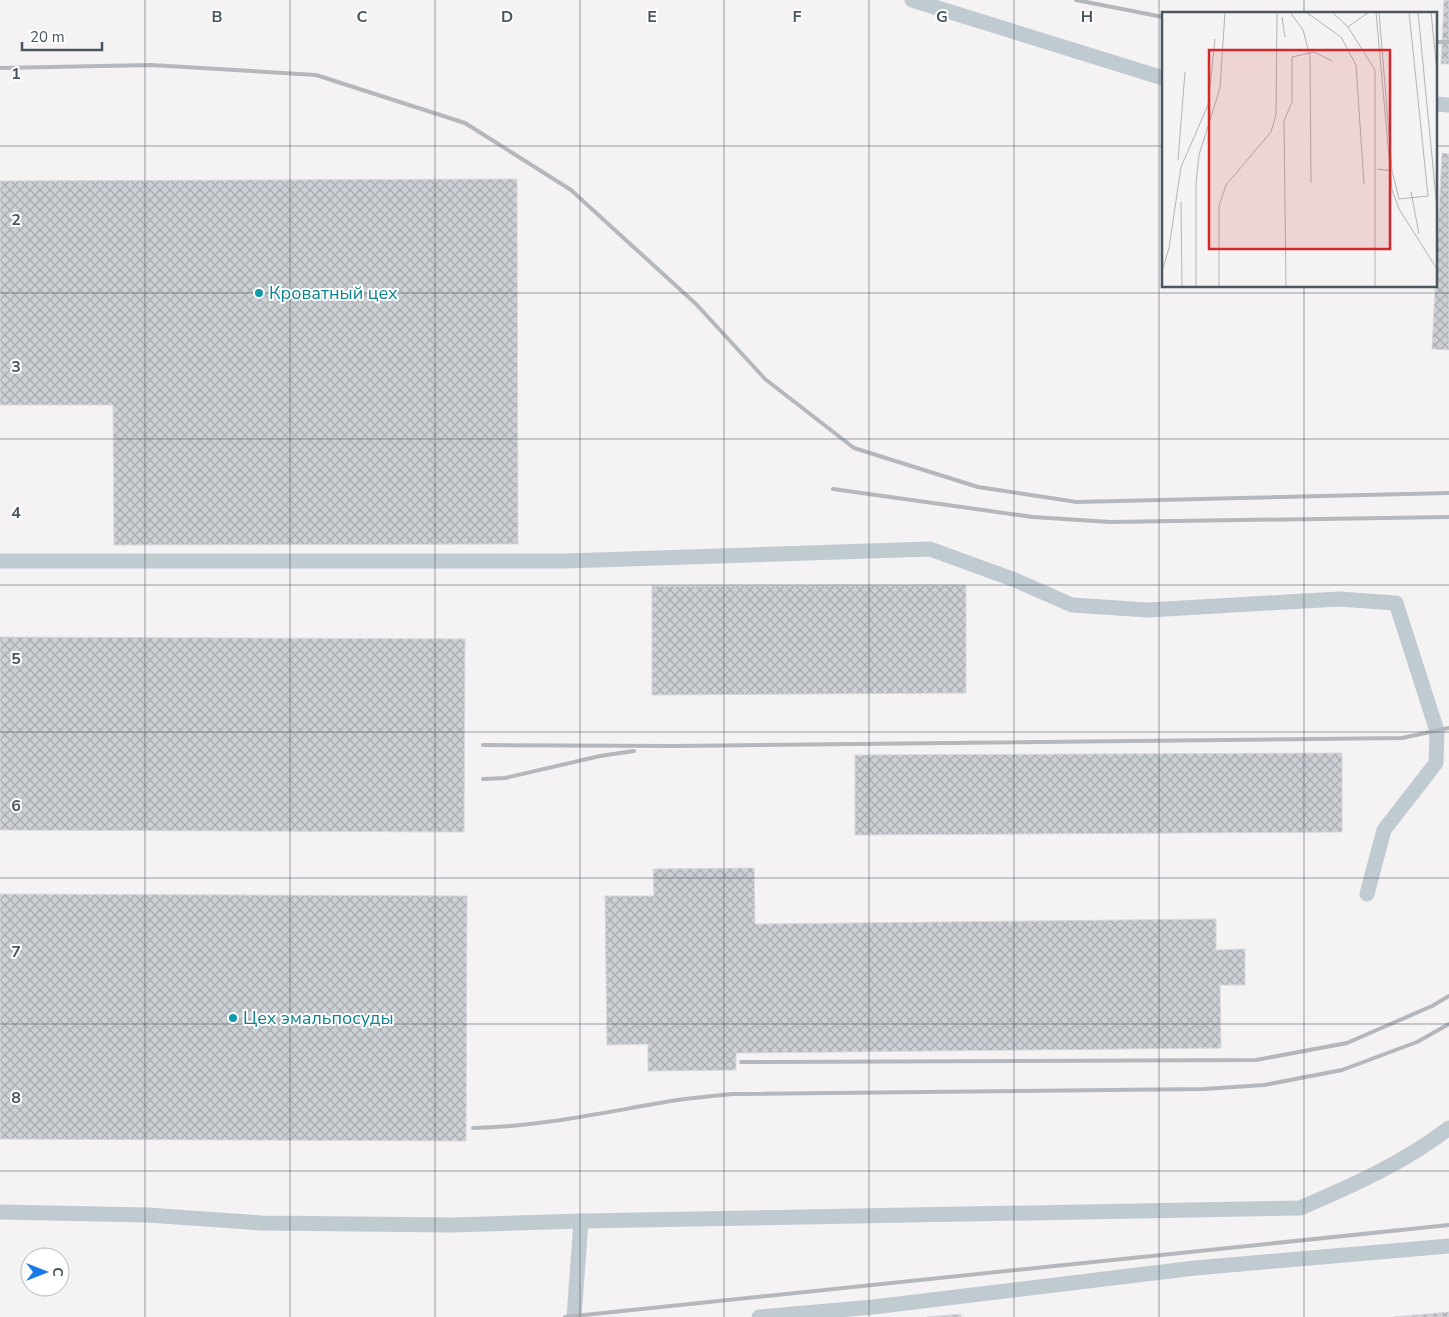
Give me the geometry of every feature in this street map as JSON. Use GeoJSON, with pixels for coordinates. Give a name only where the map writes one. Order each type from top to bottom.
{"type":"FeatureCollection","features":[{"type":"Feature","properties":{"kind":"lane"},"geometry":{"type":"LineString","coordinates":[[912,0],[1162,78]]}},
{"type":"Feature","properties":{"kind":"lane"},"geometry":{"type":"LineString","coordinates":[[1436,104],[1449,105]]}},
{"type":"Feature","properties":{"kind":"lane"},"geometry":{"type":"LineString","coordinates":[[0,561],[566,561],[930,549],[1015,580],[1072,605],[1148,610],[1339,599],[1396,603],[1436,731],[1436,763],[1384,830],[1367,894]]}},
{"type":"Feature","properties":{"kind":"lane"},"geometry":{"type":"LineString","coordinates":[[0,1212],[147,1215],[262,1223],[453,1225],[1300,1208],[1334,1194],[1425,1146],[1449,1128]]}},
{"type":"Feature","properties":{"kind":"lane"},"geometry":{"type":"LineString","coordinates":[[574,1317],[581,1221]]}},
{"type":"Feature","properties":{"kind":"lane"},"geometry":{"type":"LineString","coordinates":[[760,1317],[873,1307],[1195,1268],[1449,1246]]}},
{"type":"Feature","properties":{"kind":"building"},"geometry":{"type":"Polygon","coordinates":[[[1444,0],[1449,0],[1449,64],[1441,64],[1444,0]]]}},
{"type":"Feature","properties":{"kind":"building"},"geometry":{"type":"Polygon","coordinates":[[[1442,153],[1449,154],[1449,350],[1432,349],[1442,153]]]}},
{"type":"Feature","properties":{"kind":"building","name":"Кроватный цех"},"geometry":{"type":"Polygon","coordinates":[[[517,179],[518,544],[114,545],[113,405],[0,405],[0,181],[517,179]]]}},
{"type":"Feature","properties":{"kind":"building"},"geometry":{"type":"Polygon","coordinates":[[[966,585],[966,693],[652,695],[652,586],[966,585]]]}},
{"type":"Feature","properties":{"kind":"building"},"geometry":{"type":"Polygon","coordinates":[[[0,637],[465,639],[464,832],[0,830],[0,637]]]}},
{"type":"Feature","properties":{"kind":"building"},"geometry":{"type":"Polygon","coordinates":[[[1342,753],[1342,832],[855,835],[855,755],[1342,753]]]}},
{"type":"Feature","properties":{"kind":"building"},"geometry":{"type":"Polygon","coordinates":[[[754,868],[755,924],[1216,919],[1216,950],[1245,949],[1245,985],[1220,985],[1221,1048],[736,1053],[736,1070],[648,1071],[648,1044],[607,1045],[605,896],[654,896],[653,869],[754,868]]]}},
{"type":"Feature","properties":{"kind":"building","name":"Цех эмальпосуды"},"geometry":{"type":"Polygon","coordinates":[[[0,894],[467,896],[466,1141],[0,1139],[0,894]]]}},
{"type":"Feature","properties":{"kind":"building"},"geometry":{"type":"Polygon","coordinates":[[[1449,1312],[1449,1317],[1394,1317],[1449,1312]]]}},
{"type":"Feature","properties":{"kind":"building"},"geometry":{"type":"Polygon","coordinates":[[[961,1314],[961,1317],[927,1317],[961,1314]]]}},
{"type":"Feature","properties":{"kind":"railway"},"geometry":{"type":"LineString","coordinates":[[1076,0],[1162,17]]}},
{"type":"Feature","properties":{"kind":"railway"},"geometry":{"type":"LineString","coordinates":[[1436,42],[1449,42]]}},
{"type":"Feature","properties":{"kind":"railway"},"geometry":{"type":"LineString","coordinates":[[0,68],[151,65],[316,75],[465,123],[571,190],[696,304],[765,379],[854,448],[978,487],[1077,502],[1449,493]]}},
{"type":"Feature","properties":{"kind":"railway"},"geometry":{"type":"LineString","coordinates":[[833,489],[1033,517],[1110,522],[1449,517]]}},
{"type":"Feature","properties":{"kind":"railway"},"geometry":{"type":"LineString","coordinates":[[483,745],[676,746],[1402,738],[1449,728]]}},
{"type":"Feature","properties":{"kind":"railway"},"geometry":{"type":"LineString","coordinates":[[483,779],[505,778],[600,756],[634,751]]}},
{"type":"Feature","properties":{"kind":"railway"},"geometry":{"type":"LineString","coordinates":[[741,1062],[1256,1060],[1347,1043],[1432,1006],[1449,996]]}},
{"type":"Feature","properties":{"kind":"railway"},"geometry":{"type":"LineString","coordinates":[[473,1128],[548,1122],[671,1101],[732,1094],[1204,1089],[1264,1085],[1342,1070],[1417,1042],[1449,1024]]}},
{"type":"Feature","properties":{"kind":"railway"},"geometry":{"type":"LineString","coordinates":[[565,1317],[1449,1225]]}},
{"type":"Feature","properties":{"kind":"place","name":"Кроватный цех"},"geometry":{"type":"Point","coordinates":[259,293]}},
{"type":"Feature","properties":{"kind":"place","name":"Цех эмальпосуды"},"geometry":{"type":"Point","coordinates":[233,1018]}}]}
